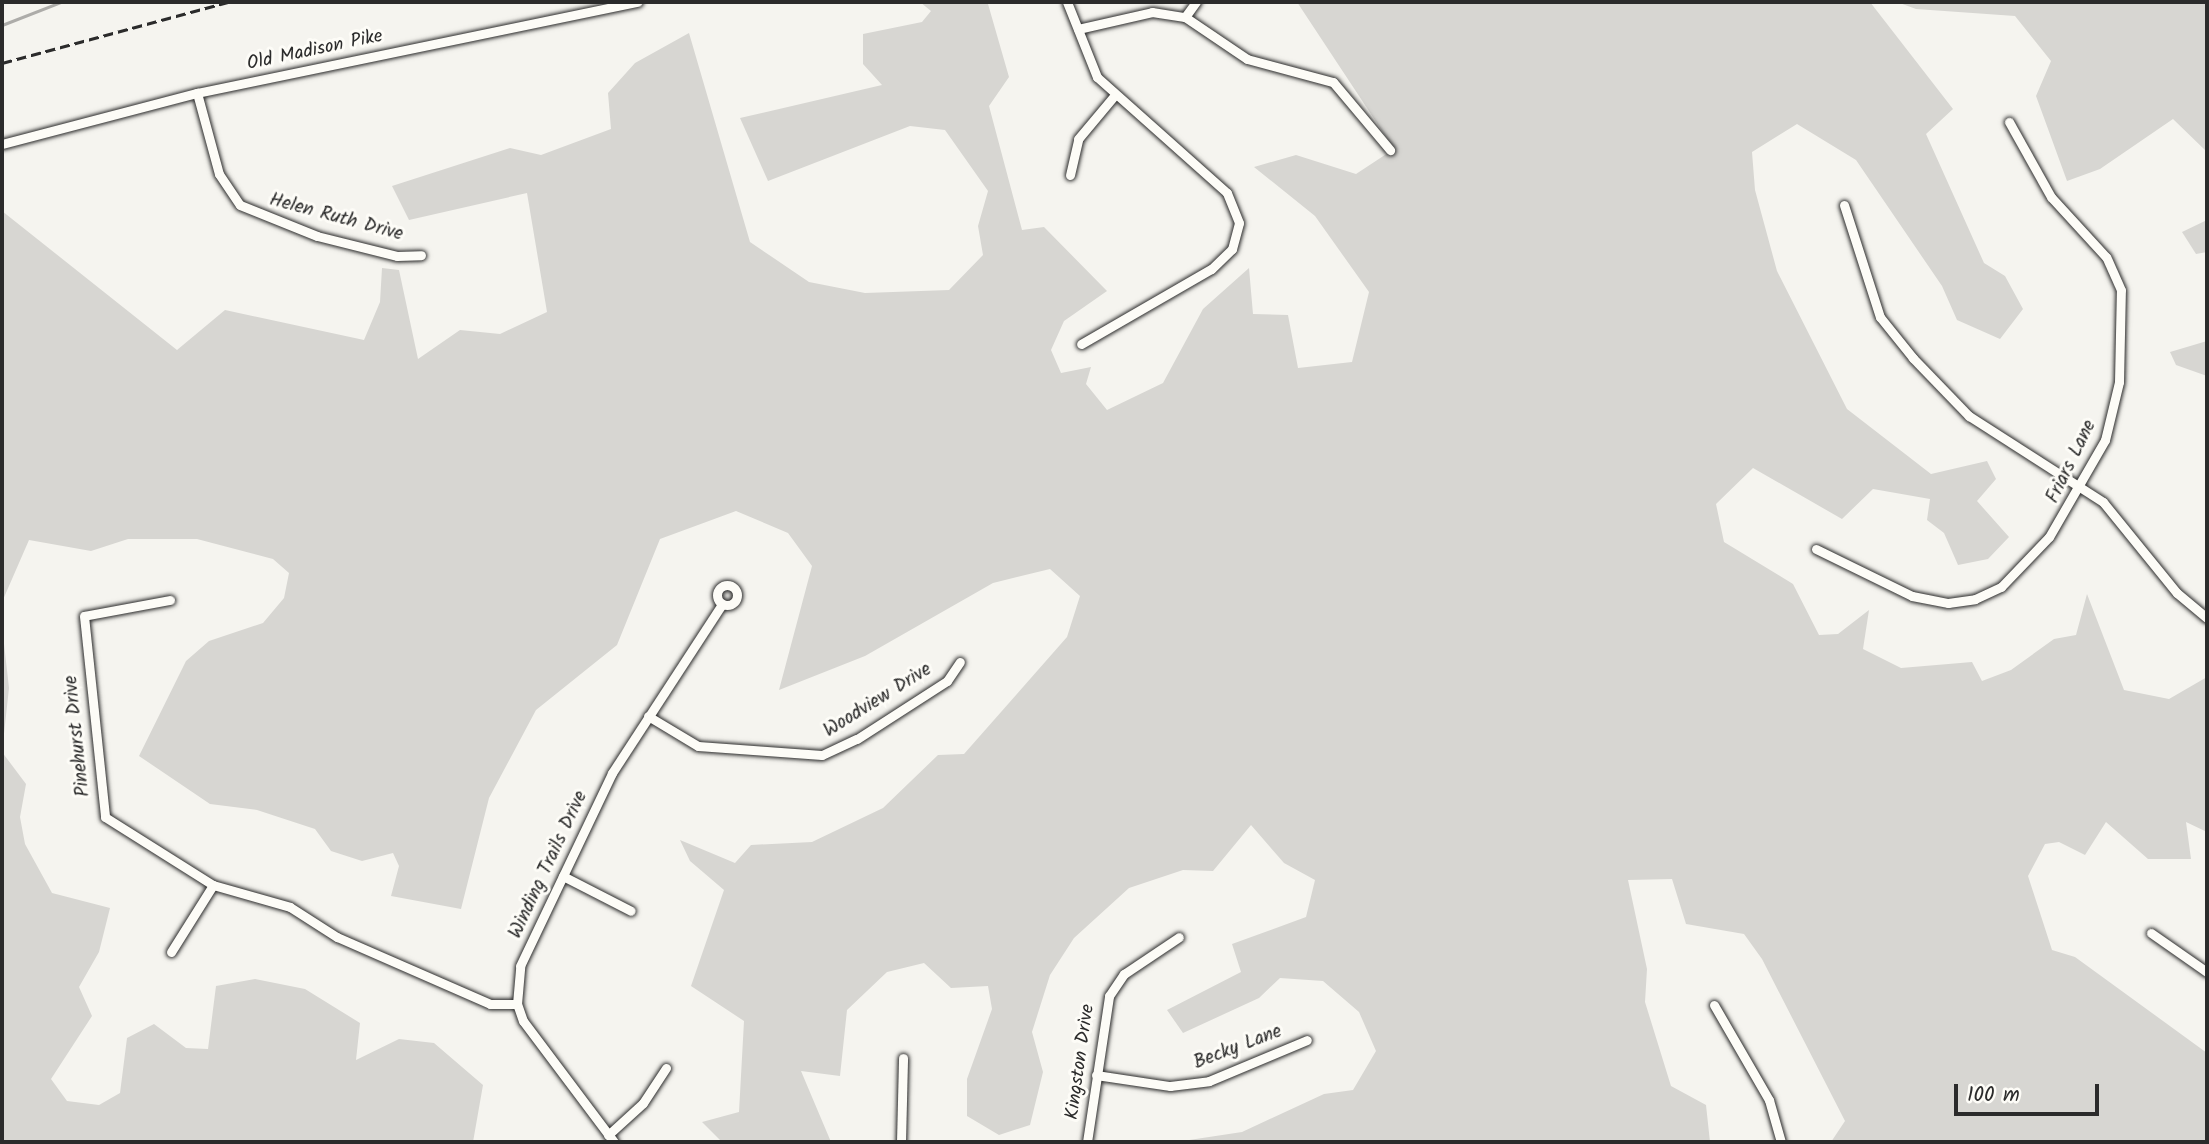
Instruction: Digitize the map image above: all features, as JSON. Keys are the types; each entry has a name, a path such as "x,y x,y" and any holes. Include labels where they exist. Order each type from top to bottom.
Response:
{"street":[{"name":"Old Madison Pike","path":"2,144 197,93 638,2"},
{"path":"1067,2 1097,77 1114,96 1227,193 1238,216 1238,238 1211,269 1081,344"},
{"path":"1185,17 1196,2"},
{"path":"1078,29 1152,12 1185,17 1247,59 1333,82 1390,150"},
{"name":"Helen Ruth Drive","path":"197,93 219,174 240,205 317,236 397,256 421,255"},
{"path":"1070,175 1078,139 1114,96"},
{"name":"Friars Lane","path":"1816,549 1912,596 1948,603 1976,599 2013,576 2082,486 2115,412 2121,290 2106,257 2051,197 2009,122"},
{"path":"1844,205 1880,317 1913,358 1969,416 2082,486 2130,529 2177,593 2207,618"},
{"name":"Pinehurst Drive","path":"170,600 84,616 105,817 213,884 289,907 337,937 490,1004 517,1004"},
{"name":"Winding Trails Drive","path":"517,1004 520,966 612,773 722,604"},
{"name":"Woodview Drive","path":"648,716 698,746 821,755 857,739 947,681 960,662"},
{"path":"563,876 631,911"},
{"path":"171,952 213,884"},
{"path":"2151,933 2207,972"},
{"name":"Kingston Drive","path":"1087,1142 1096,1075 1113,988 1129,970 1179,937"},
{"path":"517,1004 611,1139 643,1104 666,1068"},
{"path":"1714,1005 1769,1100 1781,1142"},
{"name":"Becky Lane","path":"1096,1075 1182,1085 1209,1081 1307,1040"},
{"path":"901,1142 903,1058"}],"shaded area":[{"path":"920,2 988,4 1009,77 989,106 1022,230 1044,227 1107,291 1064,321 1051,350 1061,373 1091,367 1086,384 1107,410 1163,383 1203,309 1249,268 1253,314 1288,315 1298,368 1352,362 1369,292 1315,216 1254,167 1296,155 1356,174 1394,149 1297,2 1870,2 1953,109 1926,134 1984,263 2005,276 2023,309 2000,339 1957,320 1942,286 1856,160 1797,124 1752,152 1755,190 1777,271 1847,409 1931,474 1987,461 1996,479 1977,501 2009,537 1988,559 1958,565 1944,533 1927,520 1930,499 1873,489 1842,519 1753,468 1716,504 1724,542 1793,584 1819,635 1838,634 1869,610 1863,649 1901,668 1972,662 1982,681 2011,670 2054,639 2076,635 2087,594 2124,690 2169,699 2207,677 2207,832 2186,822 2191,859 2148,859 2106,822 2085,855 2059,842 2045,844 2028,876 2052,950 2075,957 2207,1053 2207,1142 1831,1142 1845,1121 1762,959 1744,934 1686,924 1672,879 1628,880 1647,969 1645,1002 1671,1086 1706,1105 1710,1142 1176,1142 1242,1132 1324,1094 1353,1090 1376,1051 1359,1012 1323,981 1280,978 1259,998 1183,1033 1167,1010 1241,972 1232,944 1306,917 1315,880 1284,863 1251,825 1213,871 1183,870 1129,888 1074,938 1050,975 1032,1032 1043,1072 1030,1125 999,1135 967,1116 967,1079 992,1009 988,986 951,988 924,963 887,972 847,1010 840,1076 801,1071 831,1142 722,1142 702,1122 739,1112 744,1021 691,986 724,890 690,861 680,840 735,863 751,845 812,842 883,808 938,755 964,754 1067,637 1080,596 1050,569 993,583 865,656 779,690 812,566 788,533 736,511 660,539 617,645 536,710 489,798 461,909 391,896 399,866 393,853 362,861 331,851 315,829 257,810 210,804 139,756 186,661 209,641 263,623 284,598 289,573 273,559 197,539 128,539 91,551 29,540 2,602 2,211 177,350 225,310 364,340 380,302 382,268 399,270 418,359 460,330 500,334 547,312 527,193 409,220 392,186 510,148 541,155 611,129 608,93 635,63 689,33 750,242 809,282 865,293 949,290 983,255 978,226 988,191 945,130 910,126 768,181 740,118 882,85 863,64 863,34 922,22 931,11"},
{"path":"1897,2 2207,2 2207,152 2173,119 2100,169 2067,181 2036,96 2051,61 2015,16 1916,9"},
{"path":"2207,220 2207,252 2196,254 2182,232"},
{"path":"2207,341 2207,376 2176,365 2170,352"},
{"path":"2,626 9,688 2,752"},
{"path":"2,752 26,784 20,817 25,844 52,893 110,908 99,952 79,987 92,1016 51,1079 67,1101 99,1105 120,1093 127,1038 154,1024 186,1048 208,1049 216,986 255,979 305,989 360,1023 356,1060 399,1039 434,1043 483,1085 473,1142 2,1142"}],"waterway":[{"path":"2,25 61,2"}],"railway":[{"path":"2,63 228,2"}]}
